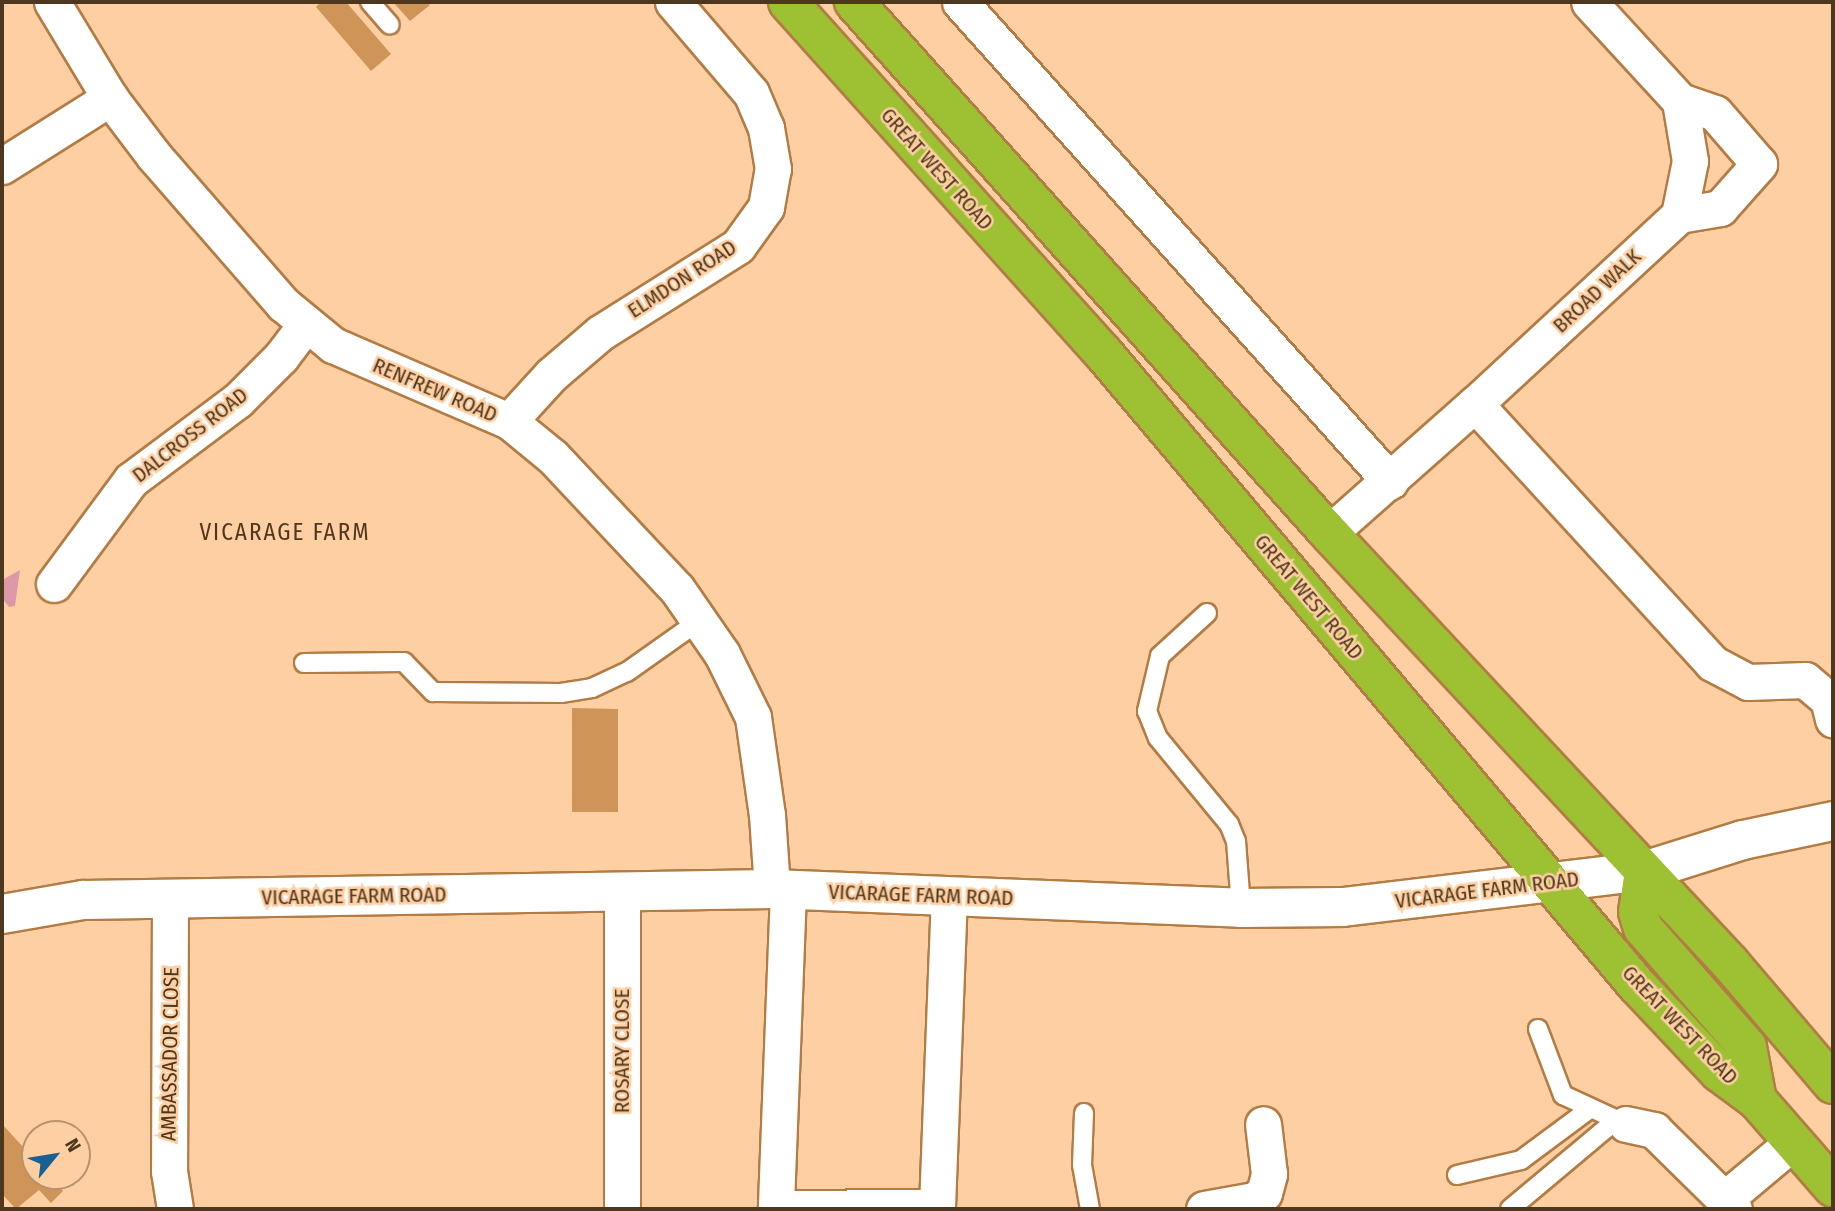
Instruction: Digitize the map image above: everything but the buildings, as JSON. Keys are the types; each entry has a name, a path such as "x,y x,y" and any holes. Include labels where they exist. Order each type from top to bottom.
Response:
{"highway":[{"name":"GREAT WEST ROAD","path":"788,2 1104,354 1550,882 1719,1072 1757,1100 1833,1187"},
{"path":"854,2 1329,533 1644,871 1833,1084"},
{"path":"1644,871 1638,912 1643,928 1747,1047 1757,1100"}],"street":[{"name":"RENFREW ROAD","path":"52,2 110,97 214,229 306,324 344,350 509,421 553,457 616,522 677,589 722,654 753,717 780,890 776,1208 937,1207 949,896"},
{"name":"ELMDON ROAD","path":"509,421 591,339 738,246 766,207 773,169 766,128 751,93 673,2"},
{"path":"960,2 1390,481"},
{"path":"1589,2 1680,101 1715,113 1759,164 1720,208 1679,215 1690,161 1680,101"},
{"path":"2,166 110,97"},
{"name":"BROAD WALK","path":"1329,533 1475,404 1679,215"},
{"name":"DALCROSS ROAD","path":"54,584 131,480 238,400 281,357 306,324"},
{"path":"1475,404 1712,663 1748,682 1805,680 1828,699 1833,719"},
{"name":"VICARAGE FARM ROAD","path":"2,914 83,900 780,890 1241,908 1343,907 1644,871 1743,840 1833,821"},
{"name":"ROSARY CLOSE","path":"622,894 622,1209"},
{"name":"AMBASSADOR CLOSE","path":"170,898 169,1171 175,1209"},
{"path":"1621,1122 1654,1130 1730,1204 1793,1142"},
{"path":"1205,1209 1255,1200 1264,1193 1269,1174 1263,1124"}],"lane":[{"path":"370,2 390,25"},
{"path":"1207,613 1160,656 1147,711 1158,738 1229,824 1236,841 1241,908"},
{"path":"304,663 404,662 433,692 561,693 592,688 627,672 699,621"},
{"path":"1510,1209 1621,1122 1563,1095 1538,1030"},
{"path":"1457,1175 1521,1160 1591,1108"},
{"path":"1084,1113 1082,1166 1090,1209"}],"shaded area":[{"path":"20,570 15,606 9,607 2,598 2,580"}],"district":[{"name":"VICARAGE FARM","path":"285,532"}]}
